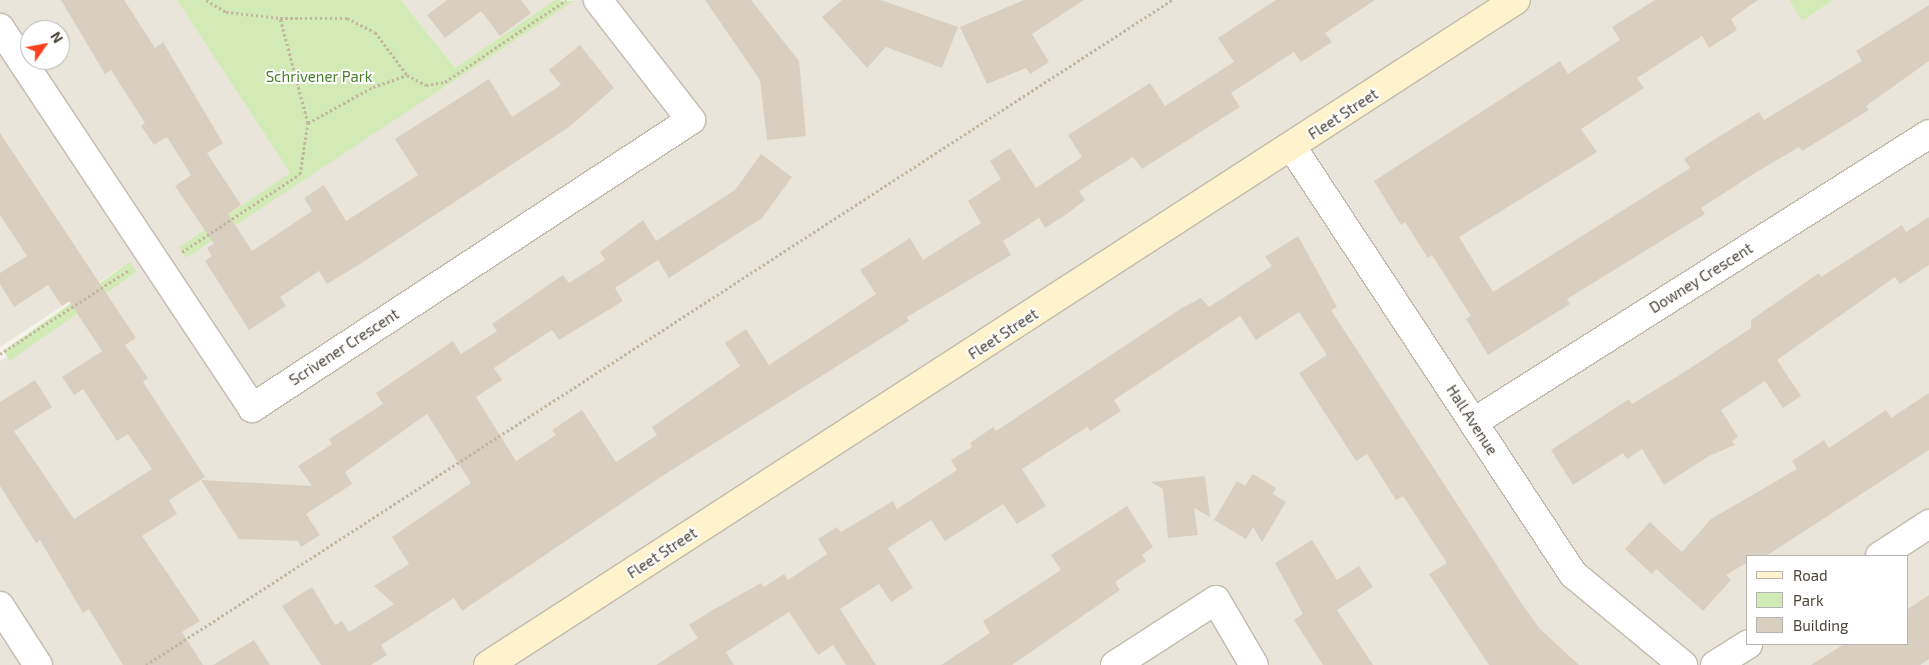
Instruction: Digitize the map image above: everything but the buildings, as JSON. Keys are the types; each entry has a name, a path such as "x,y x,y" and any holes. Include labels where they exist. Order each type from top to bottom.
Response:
{"street":[{"name":"Scrivener Crescent","path":"0,28 252,408 691,120 598,0"},
{"name":"Fleet Street","path":"488,665 1292,148 1516,0"},
{"name":"Downey Crescent","path":"1474,422 1929,134"},
{"name":"Hall Avenue","path":"1292,148 1573,574 1683,665"},
{"path":"1882,555 1929,524"},
{"path":"1115,665 1216,600 1254,665"},
{"path":"0,606 38,665"},
{"path":"1715,665 1746,645"}],"path":[{"path":"206,0 226,12 280,18 346,18 375,32 407,75 426,85 445,82 566,0"},
{"path":"146,665 1172,0"},
{"path":"183,252 300,174 308,123 280,18"},
{"path":"308,123 373,87 407,75"},
{"path":"0,354 134,267"}],"shaded area":[{"path":"0,0 177,0 290,173 179,247 186,257 573,0 1789,0 1802,20 1833,0 1929,0 1929,665 0,665 0,361 137,272 130,262 0,347"},
{"path":"401,0 555,0 455,68"}],"green space":[{"name":"Schrivener Park","path":"177,0 401,0 455,68 555,0 574,1 186,258 179,247 290,173"},
{"path":"1789,0 1833,0 1802,21"},
{"path":"130,262 137,272 10,361 3,351"}]}
